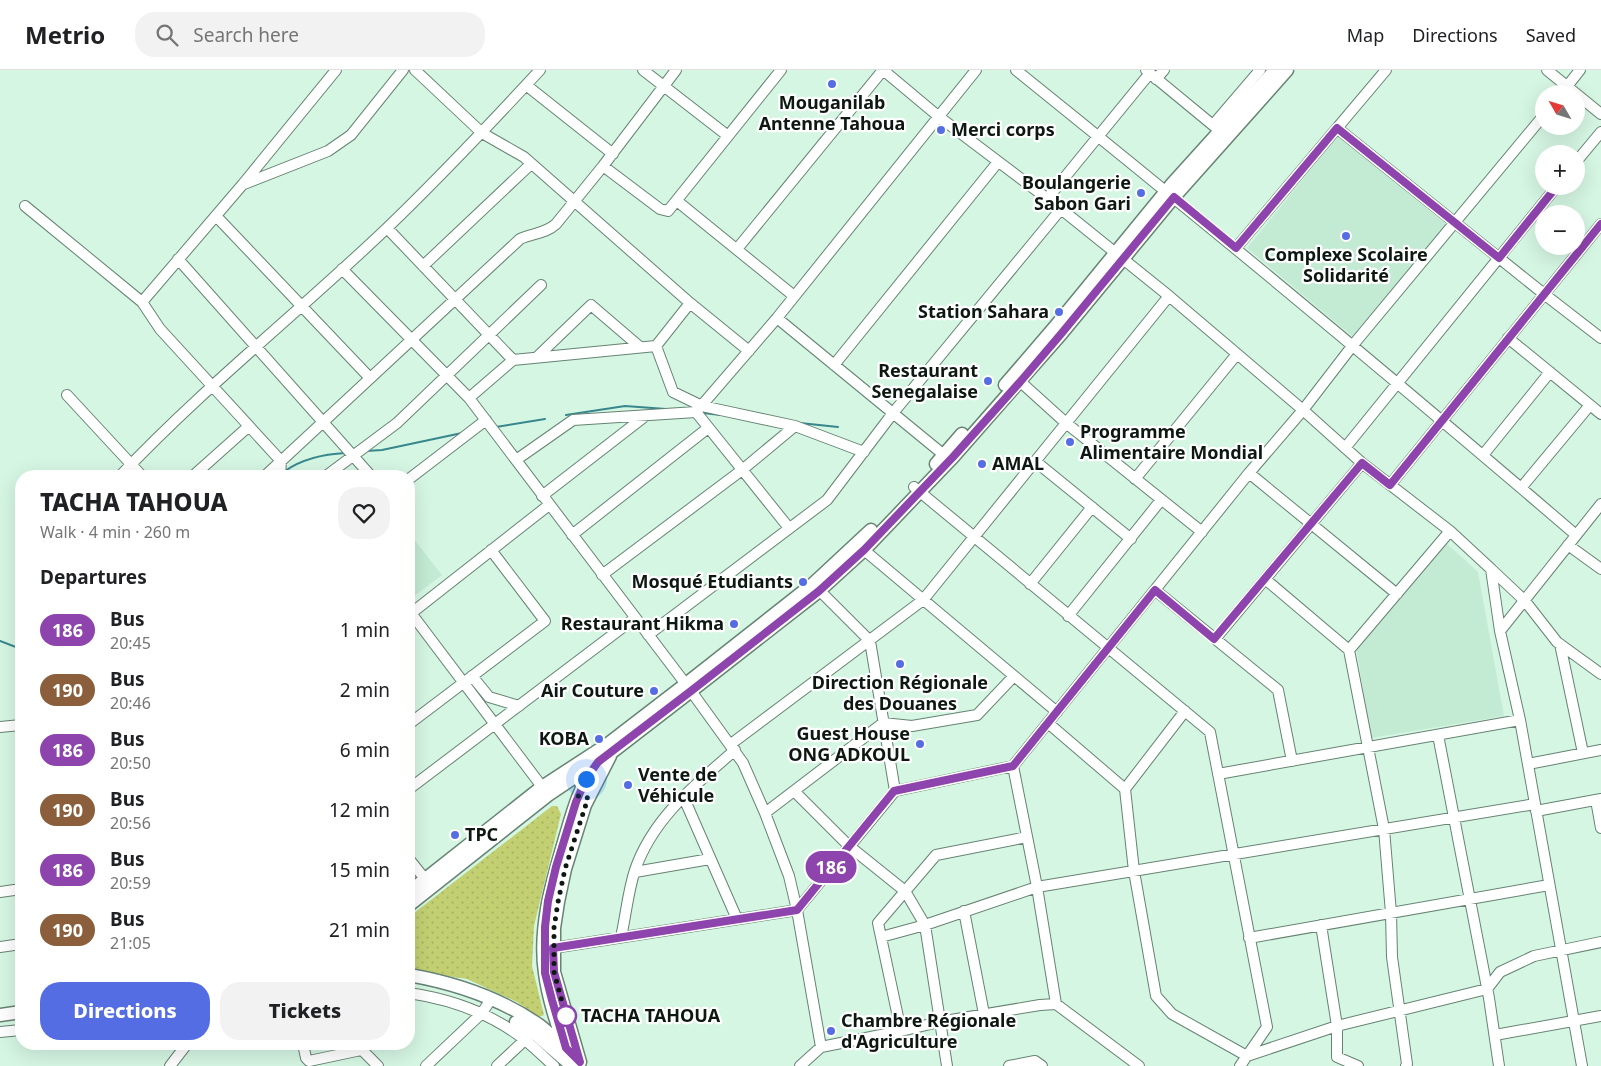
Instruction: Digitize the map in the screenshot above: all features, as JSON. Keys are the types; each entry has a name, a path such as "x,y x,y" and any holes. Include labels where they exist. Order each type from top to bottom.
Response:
{"main road":[{"path":"415,898 428,883 549,790 610,748 689,688 864,550 1058,331 1170,194 1249,104 1275,70"},
{"path":"1170,194 1217,128 1249,104 1287,70"},
{"path":"816,588 917,490 944,455 964,438"},
{"path":"575,1065 566,1048 545,973 549,948 548,901 556,867 583,797 619,734 689,688"},
{"path":"583,797 586,779 610,748"},
{"path":"549,790 598,762"},
{"path":"549,790 583,797"},
{"path":"415,889 428,883"},
{"path":"549,948 575,1065"},
{"path":"415,976 439,980 475,991 487,1006"},
{"path":"415,985 437,988 500,1011 575,1065"},
{"path":"0,1015 15,1013"},
{"path":"0,1023 15,1021"},
{"path":"532,1033 566,1048"}],"street":[{"path":"142,302 244,184 336,70"},
{"path":"244,184 328,151 351,134 403,70"},
{"path":"415,70 482,133 524,157 690,303 749,351"},
{"path":"126,470 213,386 387,228 482,133 540,70"},
{"path":"643,70 728,136"},
{"path":"271,470 520,240 531,234 547,232 556,224 576,202 676,70"},
{"path":"604,166 660,209 668,211 781,70"},
{"path":"737,249 883,70 938,116 1047,199 1169,296 1362,463 1450,531 1524,601 1560,644 1601,674"},
{"path":"699,409 777,318 976,70"},
{"path":"1016,70 1236,248 1576,535"},
{"path":"1047,199 1151,74 1164,70"},
{"path":"1151,74 1217,128 1260,70"},
{"path":"1236,248 1386,70"},
{"path":"1547,70 1560,85"},
{"path":"1568,85 1580,70"},
{"path":"526,85 613,154"},
{"path":"1585,104 1601,114"},
{"path":"549,948 797,910 894,791 1013,766 1353,346 1535,126"},
{"path":"1337,128 1601,338"},
{"path":"1585,151 1601,132"},
{"path":"834,365 998,162"},
{"path":"423,266 531,164"},
{"path":"1345,448 1550,195"},
{"path":"677,201 794,296"},
{"path":"25,206 142,302 160,330 281,461 280,470"},
{"path":"648,635 827,500 893,413 1061,210"},
{"path":"216,216 370,378"},
{"path":"1390,485 1601,224"},
{"path":"387,228 512,360"},
{"path":"178,259 366,470"},
{"path":"342,269 469,398 689,688 743,763 765,812 788,876 797,910 821,1047"},
{"path":"334,470 397,423 541,286"},
{"path":"621,937 635,872 656,826 683,796 733,747 923,600 1169,296"},
{"path":"469,398 512,360 656,346 690,303"},
{"path":"537,357 591,306 640,347"},
{"path":"777,318 944,455"},
{"path":"1508,338 1601,414"},
{"path":"656,346 673,392 699,409 708,428 789,528"},
{"path":"1134,479 1237,354"},
{"path":"1483,455 1550,372"},
{"path":"1017,378 1066,423 1202,532"},
{"path":"67,395 136,470"},
{"path":"1521,488 1590,405"},
{"path":"516,460 573,420 644,416 699,409 795,426 864,452"},
{"path":"415,610 492,550 644,416"},
{"path":"415,474 486,420"},
{"path":"200,470 249,426"},
{"path":"602,575 742,470 795,426"},
{"path":"572,535 708,428"},
{"path":"1035,461 1131,539"},
{"path":"1214,639 1362,463"},
{"path":"1250,473 1397,594"},
{"path":"917,490 1210,732 1267,1027 1240,1066"},
{"path":"1068,616 1161,500"},
{"path":"1500,631 1601,504"},
{"path":"1030,584 1092,507"},
{"path":"1349,650 1450,531"},
{"path":"1568,545 1601,569"},
{"path":"415,719 545,621 492,550"},
{"path":"864,550 1057,712"},
{"path":"1491,569 1500,631 1520,720 1582,1066"},
{"path":"1265,579 1349,650 1384,829 1391,913 1392,958 1406,1066"},
{"path":"816,588 870,641 894,791"},
{"path":"1155,590 1278,690 1292,761"},
{"path":"415,784 635,618"},
{"path":"415,621 494,725 549,790"},
{"path":"1560,644 1583,754"},
{"path":"472,676 489,697 519,706"},
{"path":"765,812 884,723 912,726 976,715 1014,676"},
{"path":"479,705 489,697"},
{"path":"1185,711 1126,789 1134,871 1156,996 1172,1014 1247,1056 1337,1026 1487,989 1500,972 1534,956 1601,942"},
{"path":"1218,774 1520,720"},
{"path":"1048,723 1126,789"},
{"path":"0,727 15,726"},
{"path":"1438,735 1487,989 1499,1066"},
{"path":"1528,764 1601,750"},
{"path":"1013,766 1037,887 1056,1004"},
{"path":"794,791 849,846 905,891 925,925 947,1066"},
{"path":"683,796 737,919"},
{"path":"881,937 925,925 1037,887 1454,818 1598,800 1601,828"},
{"path":"901,1031 878,923 936,855 1027,837"},
{"path":"635,872 710,859"},
{"path":"415,867 428,883"},
{"path":"1250,938 1549,885"},
{"path":"0,892 15,890"},
{"path":"964,912 984,1014"},
{"path":"1321,925 1337,1026 1337,1057 1330,1066"},
{"path":"0,947 15,945"},
{"path":"415,994 487,1006"},
{"path":"800,1066 821,1047 939,1022 1040,1004 1056,1004 1139,1066"},
{"path":"426,1066 487,1006"},
{"path":"1495,1035 1601,1016"},
{"path":"0,1032 15,1031"},
{"path":"497,1066 532,1033 554,1066"},
{"path":"170,1066 182,1050"},
{"path":"304,1050 306,1058 309,1061 348,1050"},
{"path":"362,1050 378,1066"},
{"path":"1337,1057 1358,1066"},
{"path":"1009,1066 1035,1061 1042,1066"}],"shaded area":[{"name":"Complexe Scolaire Solidarité","path":"1338,136 1446,224 1353,337 1247,248"},
{"path":"415,541 442,575 415,595"},
{"path":"1446,543 1478,572 1504,716 1371,738 1356,647"}],"green space":[{"path":"552,806 557,806 561,814 534,926 532,966 544,1015 539,1017 517,1002 467,979 415,971 415,912"}],"waterway":[{"path":"566,415 625,406 666,409"},
{"path":"703,413 721,415"},
{"path":"496,427 545,419"},
{"path":"800,423 838,427"},
{"path":"366,451 382,450 462,433"},
{"path":"287,470 314,458 346,453"},
{"path":"0,641 15,647"}],"bus line":[{"name":"186","path":"1550,195 1499,258 1337,128 1236,248 1174,197 1020,382 921,492 864,550 819,591 598,762 592,770 578,796 556,867 548,901 545,927 545,973 566,1048 580,1062 560,998 554,972 553,948 797,910 894,791 1013,766 1155,590 1214,639 1362,463 1390,485 1601,224"}],"place":[{"name":"Mouganilab Antenne Tahoua","path":"832,84"},
{"name":"Merci corps","path":"941,130"},
{"name":"Boulangerie Sabon Gari","path":"1141,193"},
{"name":"Complexe Scolaire Solidarité","path":"1346,236"},
{"name":"Station Sahara","path":"1059,312"},
{"name":"Restaurant Senegalaise","path":"988,381"},
{"name":"Programme Alimentaire Mondial","path":"1070,442"},
{"name":"AMAL","path":"982,464"},
{"name":"Mosqué Etudiants","path":"803,582"},
{"name":"Restaurant Hikma","path":"734,624"},
{"name":"Direction Régionale des Douanes","path":"900,664"},
{"name":"Air Couture","path":"654,691"},
{"name":"KOBA","path":"599,739"},
{"name":"Guest House ONG ADKOUL","path":"920,744"},
{"name":"Vente de Véhicule","path":"628,785"},
{"name":"TPC","path":"455,835"},
{"name":"TACHA TAHOUA","path":"566,1016"},
{"name":"Chambre Régionale d'Agriculture","path":"831,1031"}],"route":[{"path":"566,1016 554,972 554,928 565,869 584,805 588,798 578,796 586,779"}]}
